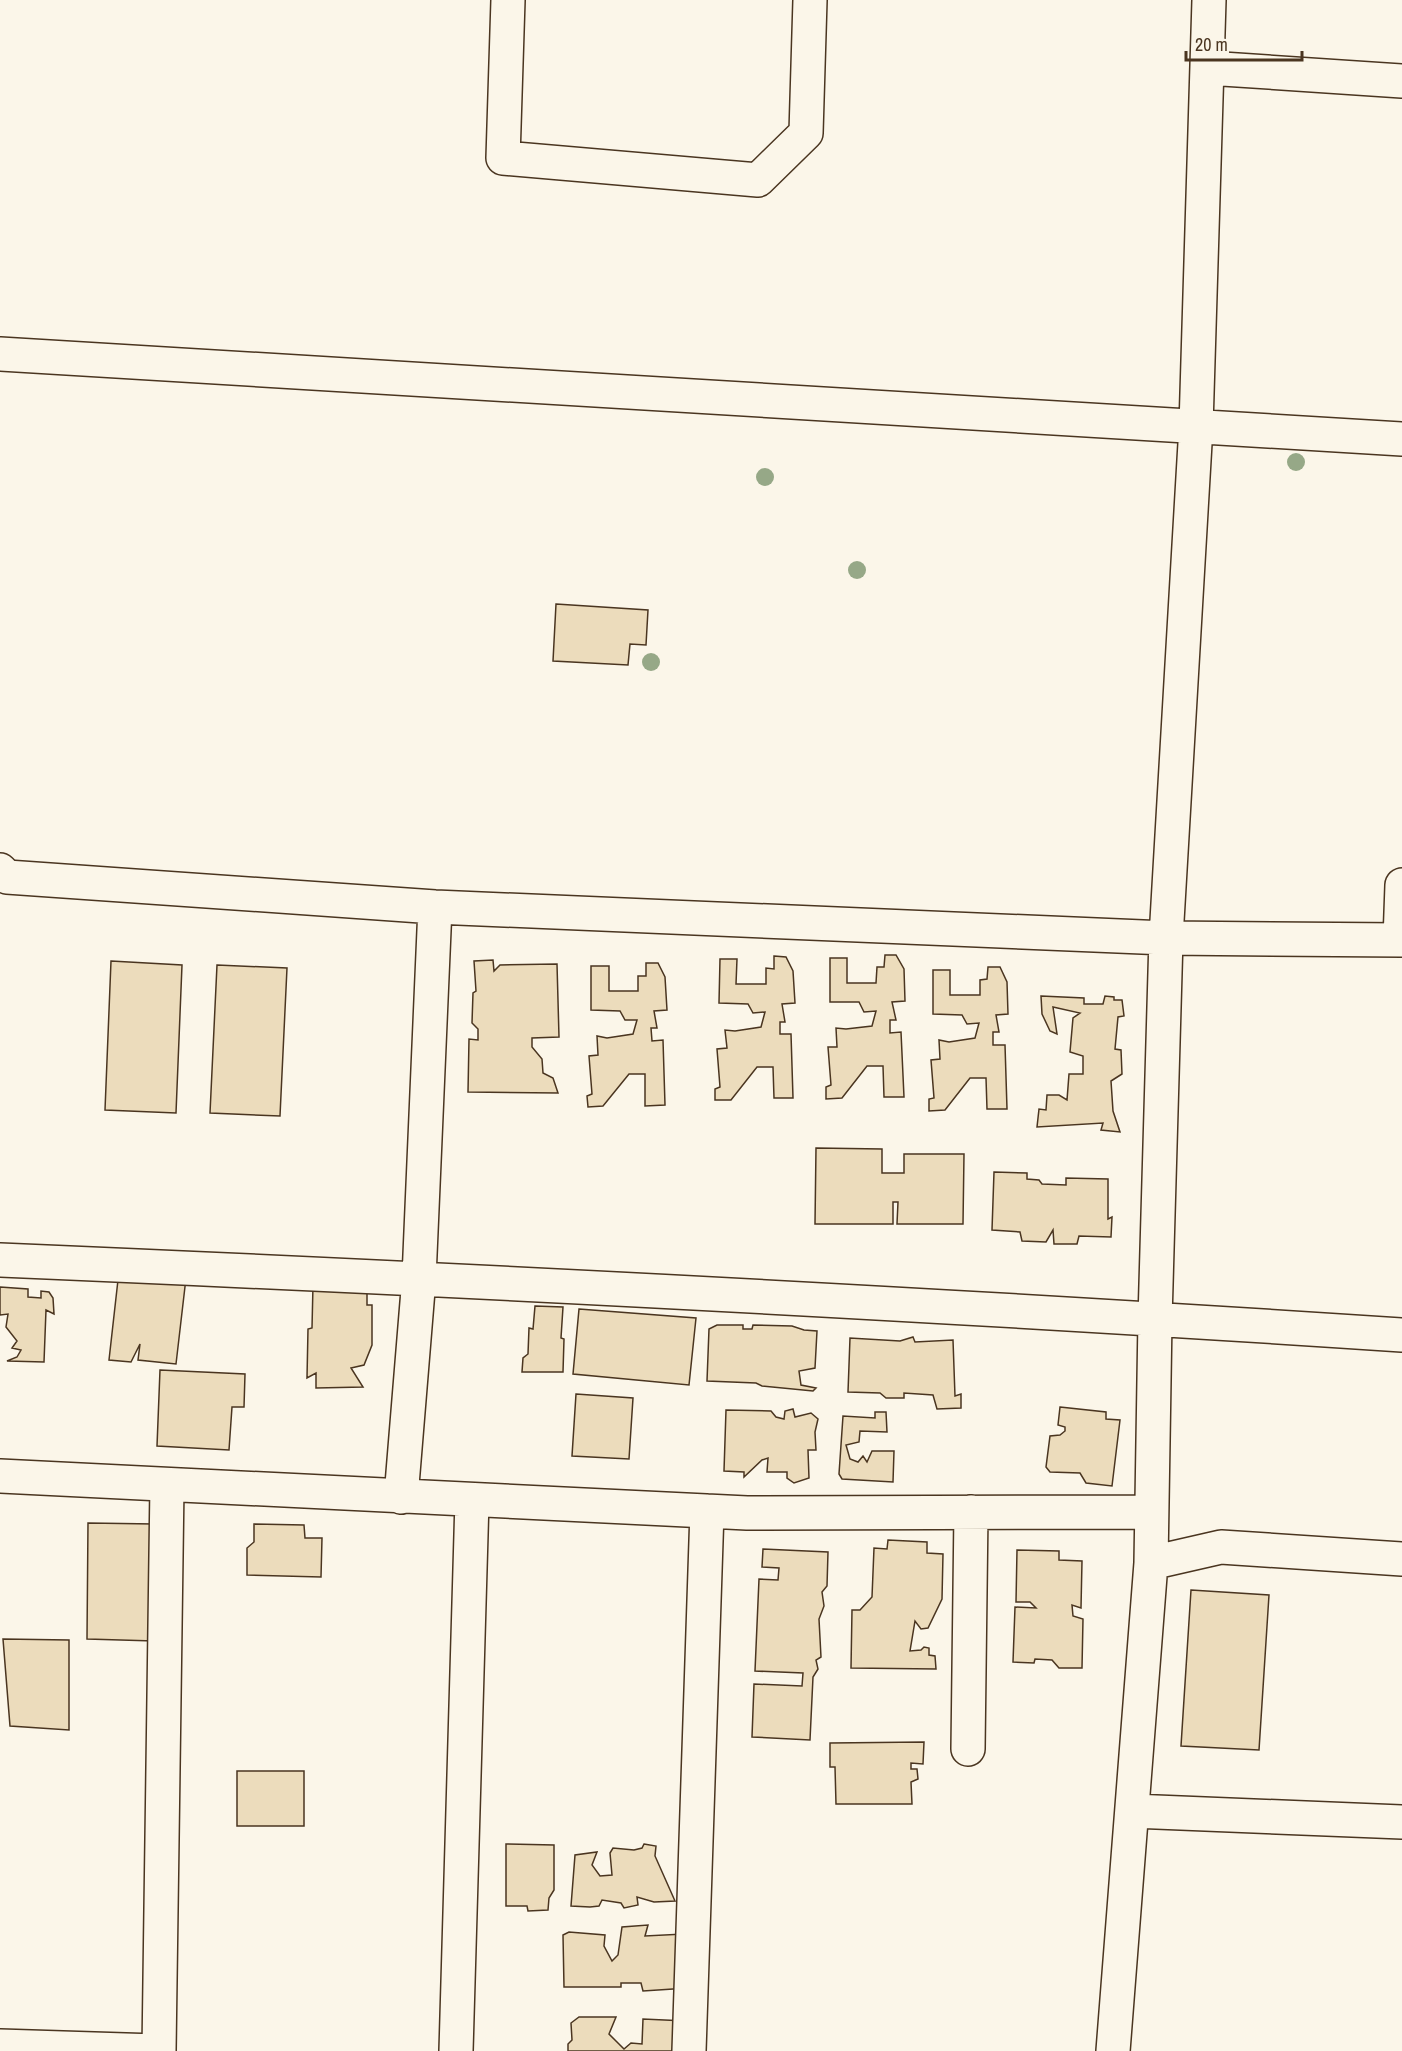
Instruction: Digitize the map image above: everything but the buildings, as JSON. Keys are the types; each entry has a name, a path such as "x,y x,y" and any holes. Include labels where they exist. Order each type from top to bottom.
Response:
{"street":[{"path":"508,0 503,158 758,180 806,133 810,0"},
{"path":"1113,2051 1151,1563 1155,1319 1166,938 1196,426 1209,0"},
{"path":"1207,68 1402,81"},
{"path":"0,354 1402,439"},
{"path":"0,870 7,877 435,907 1166,938 1401,940 1402,885"},
{"path":"400,1497 419,1278 435,907"},
{"path":"0,1260 419,1278 1402,1335"},
{"path":"0,1476 747,1513 1151,1512"},
{"path":"0,2046 158,2051 167,1485"},
{"path":"456,2051 472,1500"},
{"path":"689,2051 707,1511"},
{"path":"968,1749 971,1512"},
{"path":"1151,1563 1221,1547 1402,1558"},
{"path":"1132,1811 1402,1822"}]}
